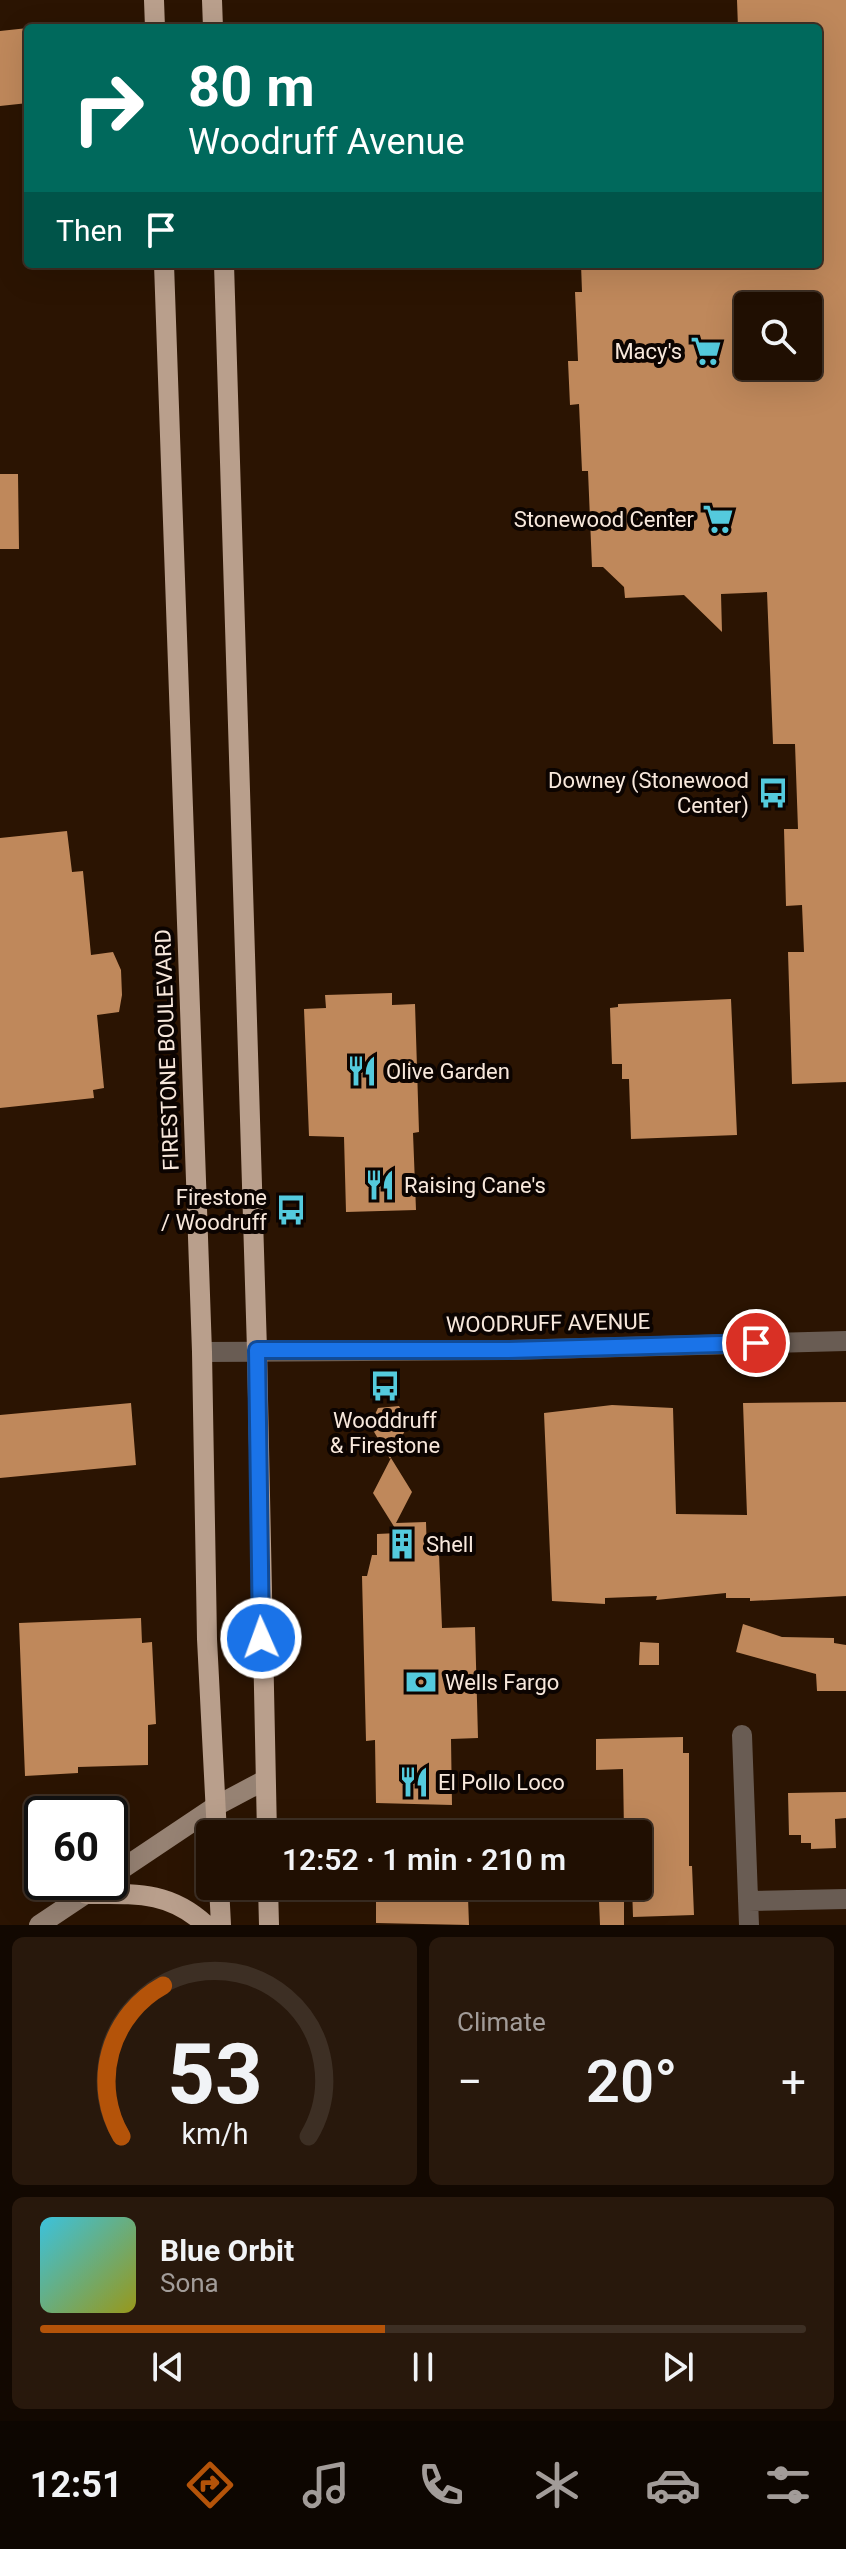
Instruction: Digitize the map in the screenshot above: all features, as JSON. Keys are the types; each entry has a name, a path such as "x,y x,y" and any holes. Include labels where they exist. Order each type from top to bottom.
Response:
{"main road":[{"path":"154,0 155,24"},
{"path":"212,0 213,24"},
{"name":"FIRESTONE BOULEVARD","path":"164,268 202,1352 207,1639 216,1820"},
{"path":"224,268 257,1350 266,1820"},
{"path":"128,1865 216,1806 265,1780"},
{"path":"128,1892 184,1906 206,1925"},
{"path":"39,1925 76,1900"},
{"path":"220,1900 221,1925"},
{"path":"268,1900 269,1925"}],"street":[{"name":"WOODRUFF AVENUE","path":"202,1352 509,1350 846,1341"},
{"path":"742,1735 749,1925"},
{"path":"748,1901 846,1899"}],"building":[{"name":"Stonewood Center","path":"737,0 846,0 846,1082 792,1084 788,952 804,952 802,905 786,906 784,829 798,829 795,744 773,744 767,592 721,594 722,632 684,595 625,598 624,587 603,567 592,567 588,471 582,471 579,404 570,405 568,361 578,361 575,292 582,292 581,268 822,268 822,24 738,24"},
{"path":"24,28 24,103 0,106 0,31"},
{"path":"0,474 18,474 19,549 0,549"},
{"path":"67,831 72,872 83,871 91,955 113,952 121,970 119,1012 97,1015 104,1088 93,1090 94,1098 0,1108 0,838"},
{"name":"Olive Garden","path":"392,993 392,1005 415,1004 419,1132 413,1133 416,1210 346,1212 344,1137 309,1136 304,1009 326,1008 325,995"},
{"path":"731,999 737,1135 631,1139 629,1079 622,1079 622,1064 612,1064 610,1008 618,1007 618,1004"},
{"path":"846,1402 846,1596 750,1601 750,1598 726,1598 726,1593 656,1600 657,1596 605,1598 605,1604 552,1601 544,1413 612,1405 673,1408 676,1514 747,1515 743,1403"},
{"path":"131,1403 136,1465 0,1478 0,1415"},
{"path":"399,1406 409,1423 390,1459 370,1425 378,1408"},
{"path":"391,1458 412,1492 396,1523 426,1522 427,1554 439,1554 442,1628 475,1627 478,1738 451,1739 452,1805 376,1803 375,1740 366,1741 362,1576 367,1576 372,1555 377,1555 377,1534 398,1533 373,1493"},
{"path":"141,1618 142,1643 152,1642 156,1724 148,1725 148,1765 78,1767 78,1773 25,1776 19,1623"},
{"path":"743,1624 782,1637 834,1638 834,1643 846,1645 846,1691 817,1691 816,1674 736,1652"},
{"path":"640,1642 659,1643 659,1665 639,1665"},
{"path":"683,1737 683,1753 689,1753 689,1866 692,1866 694,1915 633,1917 632,1900 652,1900 652,1820 624,1820 623,1769 596,1770 596,1739"},
{"path":"846,1792 846,1818 835,1819 836,1848 811,1849 811,1843 801,1843 801,1835 789,1835 788,1793"},
{"path":"376,1900 468,1900 469,1925 376,1923"},
{"path":"624,1900 624,1925 600,1925 599,1901"}],"place":[{"name":"Macy's","path":"706,351"},
{"name":"Stonewood Center","path":"718,519"},
{"name":"Downey (Stonewood Center)","path":"773,793"},
{"name":"Olive Garden","path":"362,1071"},
{"name":"Raising Cane's","path":"380,1185"},
{"name":"Firestone / Woodruff","path":"291,1210"},
{"name":"Wooddruff & Firestone","path":"385,1386"},
{"name":"Shell","path":"402,1544"},
{"name":"Wells Fargo","path":"421,1682"},
{"name":"El Pollo Loco","path":"414,1782"}],"route":[{"path":"261,1638 257,1350 509,1350 756,1343"}]}
